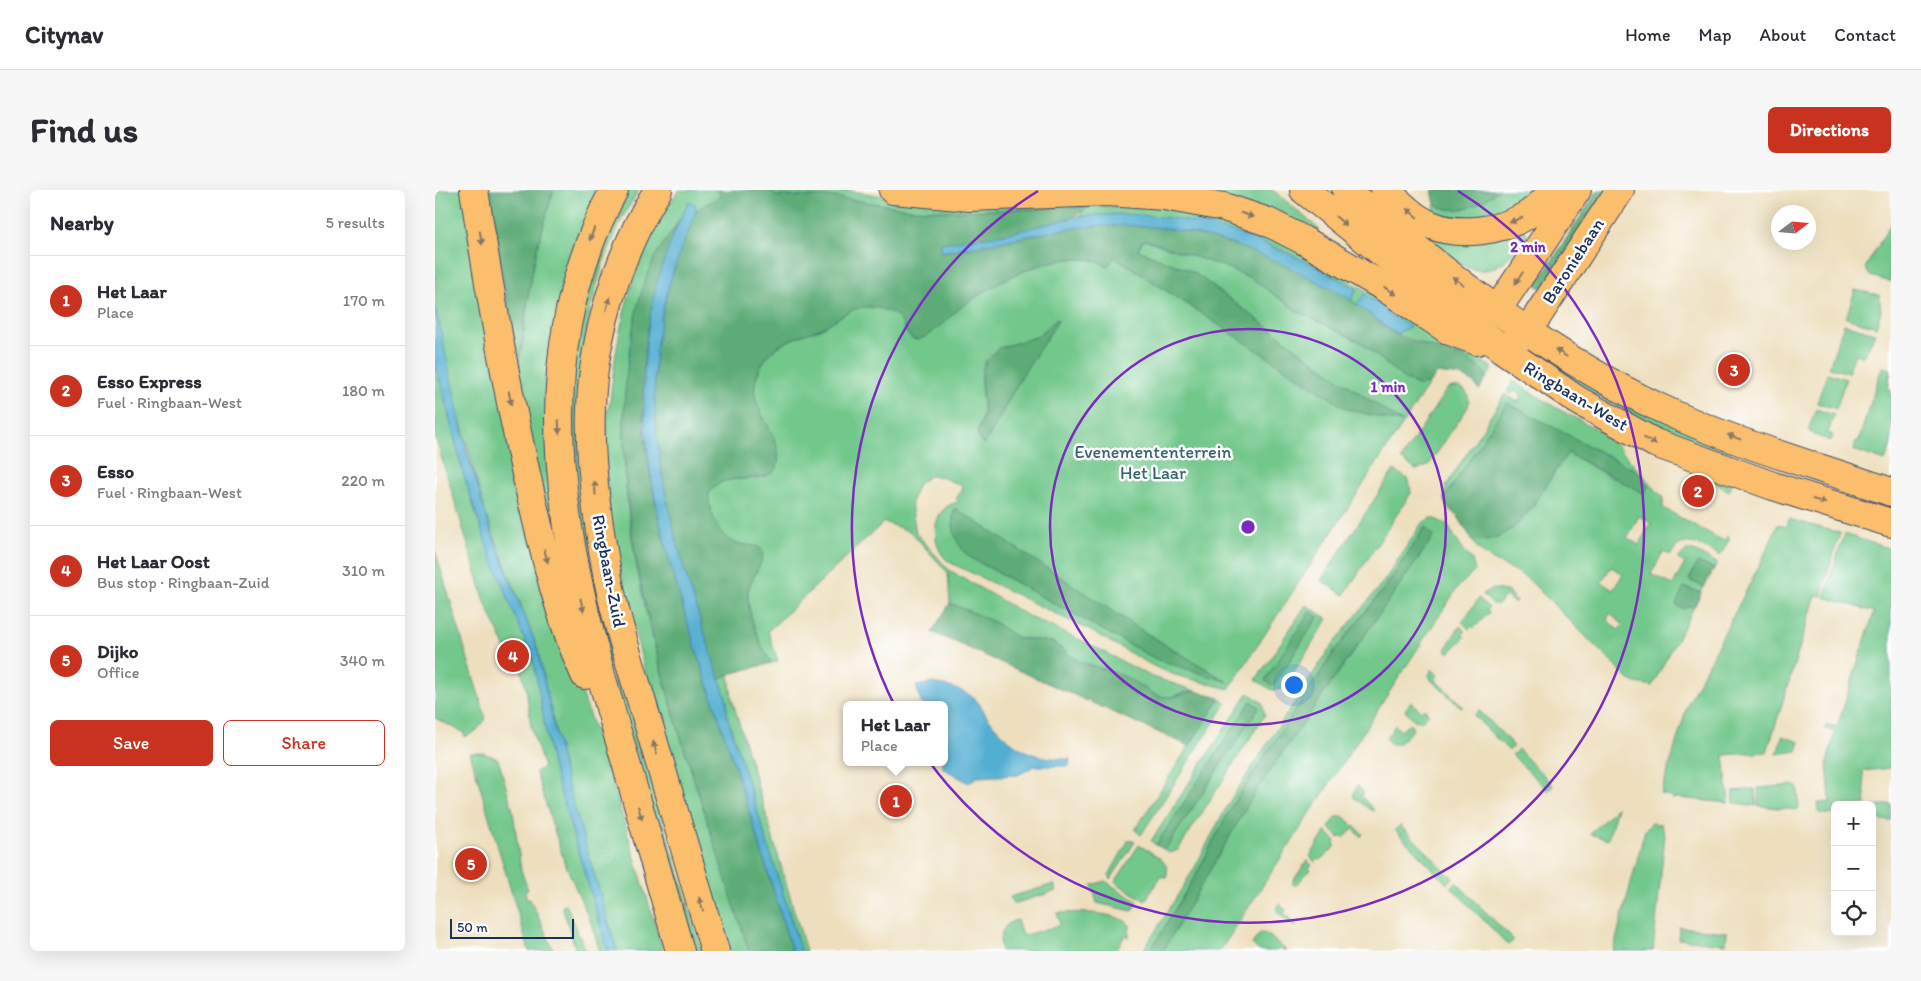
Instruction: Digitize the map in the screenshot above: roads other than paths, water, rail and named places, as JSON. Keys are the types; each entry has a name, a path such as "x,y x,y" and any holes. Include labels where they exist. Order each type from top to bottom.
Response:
{"main road":[{"path":"474,190 511,409 552,577 574,650 627,766"},
{"name":"Ringbaan-Zuid","path":"614,190 596,223 572,296 564,339 559,403 561,468 575,574 593,649 680,951"},
{"name":"Ringbaan-Zuid","path":"657,190 643,213 626,251 608,305 598,352 591,406 591,454 605,563 620,627 715,951"},
{"path":"893,190 970,197 1108,192 1164,196 1224,207 1268,222 1303,240 1384,287 1450,331 1503,349"},
{"name":"Ringbaan-West","path":"1303,190 1503,349 1577,400 1655,444 1773,486 1891,523"},
{"name":"Ringbaan-West","path":"1346,190 1433,262 1527,332 1617,386 1687,420 1891,492"},
{"path":"1385,190 1417,217 1430,225 1444,230 1462,231 1499,226 1519,220 1537,208 1553,190"},
{"name":"Baroniebaan","path":"1497,310 1577,190"},
{"name":"Baroniebaan","path":"1527,332 1619,190"},
{"path":"1497,310 1503,349"},
{"path":"1503,349 1527,332"}],"water":[{"path":"688,203 695,204 696,211 669,283 657,342 654,397 657,441 664,486 686,574 727,701 727,715 801,951 792,951 736,769 695,646 660,520 648,457 644,393 648,330 662,266"},
{"path":"1116,214 1182,220 1212,226 1241,235 1298,258 1357,289 1351,300 1286,266 1253,252 1219,240 1185,232 1150,227 1114,225 1076,228 941,252 941,243 1005,234 1079,216"},
{"path":"1364,294 1410,327 1396,334 1357,305"},
{"path":"435,306 467,452 491,531 537,647 565,776 617,951 608,951 551,761 534,663 486,544 464,476 435,361"},
{"path":"933,683 967,694 978,702 987,717 1015,745 1045,757 1070,759 1069,766 1035,766 1018,775 977,777 969,783 942,766 948,766 948,701 921,701 916,686"}],"place":[{"name":"Esso","path":"1734,370"},
{"name":"Esso Express","path":"1698,491"},
{"name":"Het Laar Oost","path":"513,656"},
{"name":"Het Laar","path":"896,801"},
{"name":"Dijko","path":"471,864"}],"park label":[{"name":"Evenemententerrein Het Laar","path":"1153,462"}]}
